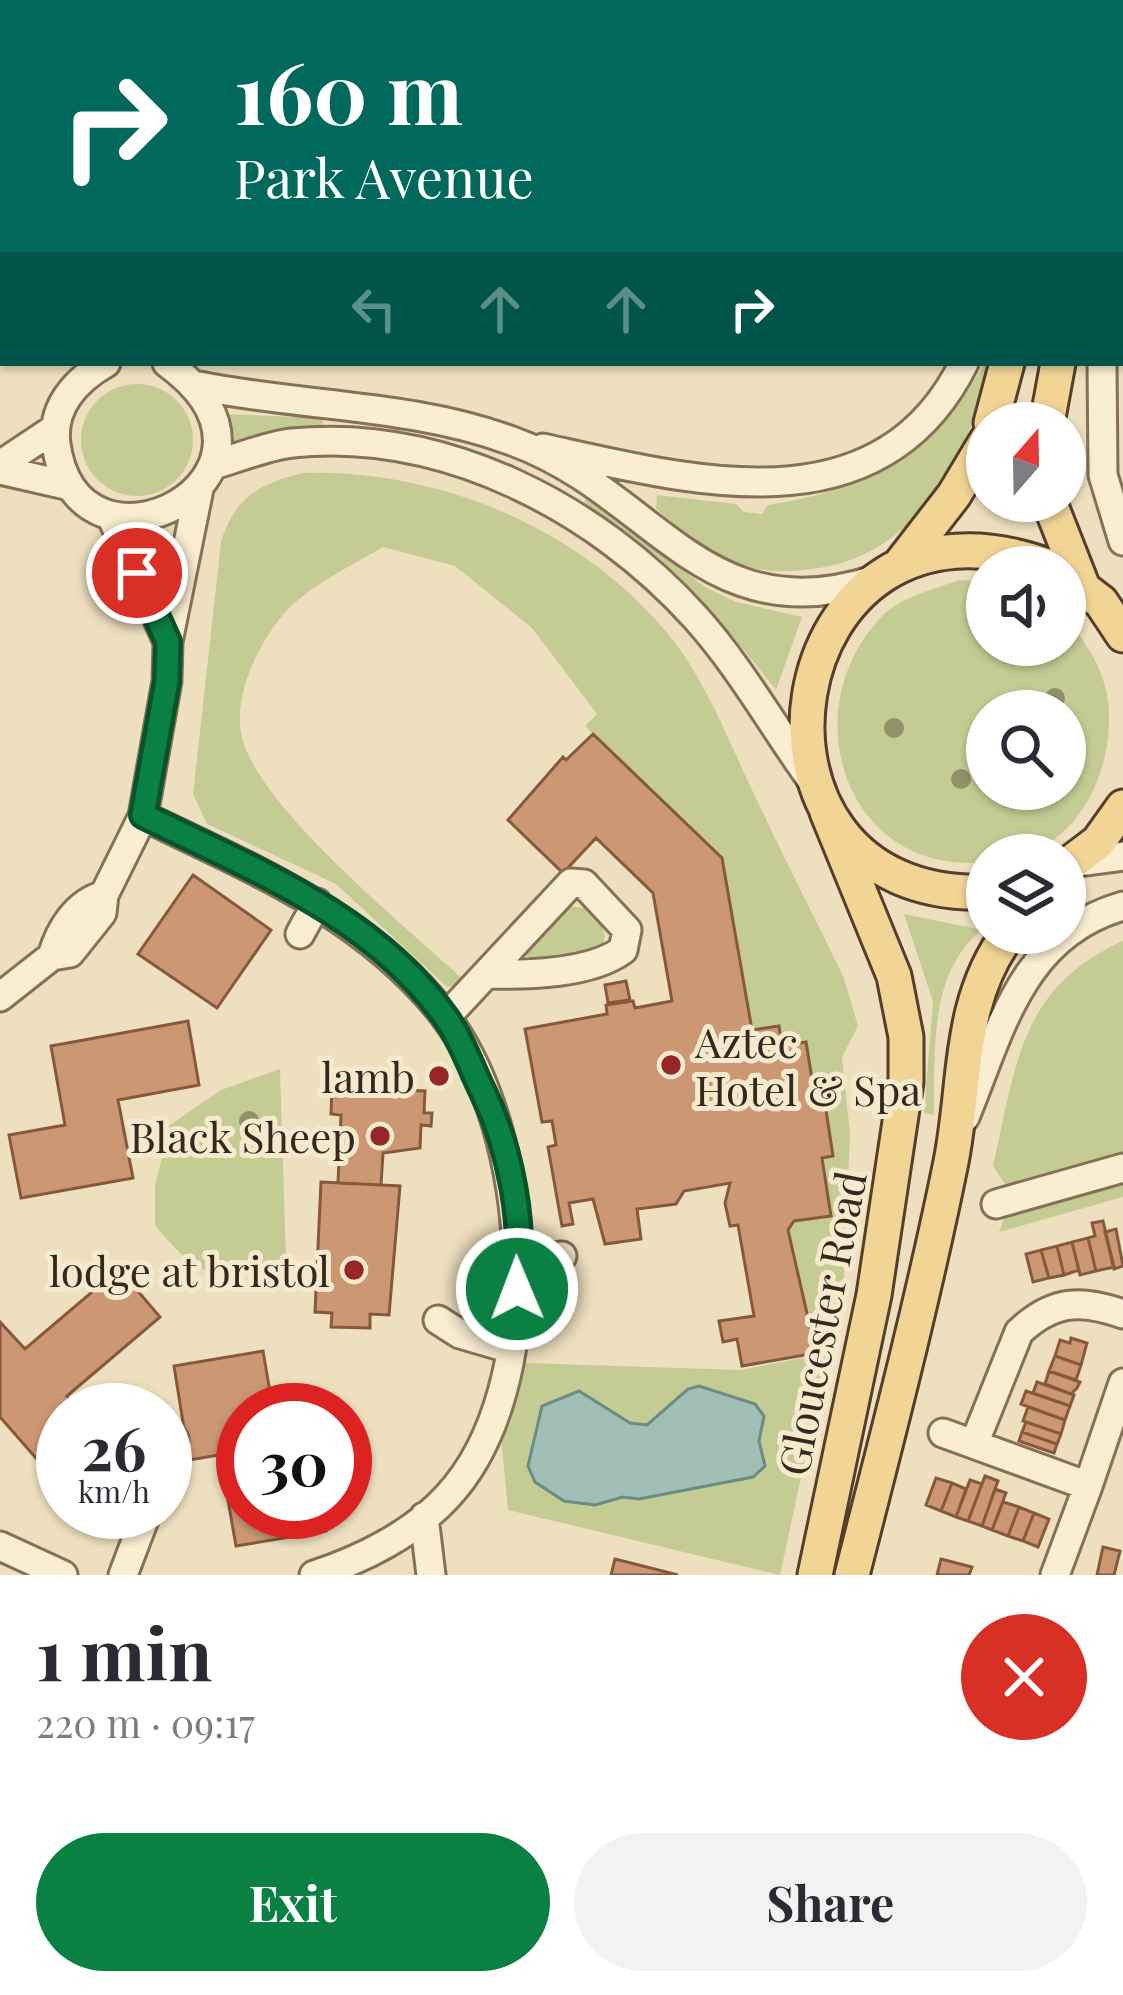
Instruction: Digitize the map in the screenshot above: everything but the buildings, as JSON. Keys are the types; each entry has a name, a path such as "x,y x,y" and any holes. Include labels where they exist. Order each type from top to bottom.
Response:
{"main road":[{"path":"997,402 1006,366"},
{"path":"1051,402 1057,366"},
{"path":"888,572 966,475"},
{"path":"1059,522 1093,595 1123,635"},
{"path":"888,572 966,551"},
{"name":"Gloucester Road","path":"815,1575 874,1295 907,1082 906,1037 894,976 803,744 810,677 836,620 888,572"},
{"path":"820,797 856,846 888,869 924,886 966,890"},
{"path":"1086,852 1123,807"},
{"name":"Gloucester Road","path":"852,1575 955,1142 969,1012 995,954"}],"street":[{"path":"0,997 52,956 70,953 102,913 104,895 143,815 167,681 168,642 218,438 213,410 199,386 171,366"},
{"path":"199,386 433,418 516,442 683,478 757,485 853,468 907,435 935,408 962,366"},
{"path":"1102,366 1103,476 1123,542"},
{"path":"70,486 59,463 54,429 64,400 91,367"},
{"path":"0,467 54,429"},
{"path":"0,467 70,486 111,515 143,519 174,510 206,477 288,443 361,441 462,464 533,492 609,536 656,576 721,648 820,797"},
{"path":"516,442 628,507 712,573 739,585 805,594 840,591 888,572"},
{"path":"111,515 168,642"},
{"path":"143,815 317,903 378,945 446,1017 498,1128 508,1161 520,1261 511,1349 492,1415 466,1472 424,1517 382,1546 314,1575"},
{"path":"1086,862 1123,856"},
{"path":"446,1017 571,883 584,884 627,930 623,950 610,960 520,975 489,974"},
{"path":"300,934 317,903"},
{"path":"955,1142 1021,979 1070,929 1123,906"},
{"path":"995,1204 1123,1168"},
{"path":"520,1261 562,1256"},
{"path":"974,1444 1019,1332 1031,1320 1068,1302 1123,1314"},
{"path":"511,1349 460,1334 438,1320 490,1324 514,1318"},
{"path":"1055,1575 1088,1486 1116,1431 1123,1383"},
{"path":"944,1433 1088,1486"},
{"path":"424,1517 431,1575"},
{"path":"123,1575 137,1539"},
{"path":"0,1546 63,1575"}],"green space":[{"path":"983,366 993,366 980,402 966,402 966,436 933,496 882,544 850,560 792,571 741,565 701,545 656,509 657,495 736,504 744,512 762,514 768,505 838,489 867,477 894,462 942,421"},
{"path":"137,384 158,388 177,400 189,419 193,440 189,461 177,480 158,492 137,496 116,492 97,480 85,461 81,440 85,419 97,400 116,388"},
{"path":"224,414 323,418 323,427 228,442"},
{"path":"303,473 405,482 504,512 594,564 634,597 683,653 706,692 844,978 858,1026 842,1057 850,1133 844,1277 780,1575 508,1510 500,1427 526,1363 741,1370 817,1355 788,1230 794,1221 831,1215 822,1158 833,1155 822,1085 813,1085 806,1043 782,1046 752,1030 722,858 585,726 597,714 532,628 455,566 383,547 313,589 288,609 261,647 247,678 240,726 256,770 307,834 466,982 447,987 336,884 207,824 193,794 221,542 241,503 274,482"},
{"path":"587,496 705,587 736,602 802,617 776,690 710,612 584,502"},
{"path":"966,580 966,666 1086,666 1086,645 1103,680 1109,713 1103,763 1086,804 1086,690 966,690 966,810 1082,810 1060,834 966,834 966,861 938,860 898,843 867,815 847,779 838,738 840,695 855,653 883,615 909,598"},
{"path":"565,906 588,908 604,932 604,943 601,949 538,965 521,952"},
{"path":"904,914 966,927 966,946 952,968 938,1015 934,1115 924,1113 933,1002"},
{"path":"1123,941 1123,1157 1009,1190 993,1166 1008,1095 1028,1034 1042,1006 1062,982 1088,960"},
{"path":"280,1069 286,1259 243,1272 212,1273 186,1258 155,1225 155,1186 170,1125 221,1090"},
{"path":"1123,1180 1123,1197 999,1232 1006,1213"}],"water":[{"path":"699,1386 755,1404 764,1416 759,1441 765,1466 753,1477 595,1505 564,1501 535,1482 528,1466 542,1406 579,1391 630,1423 647,1425 688,1389"}],"place":[{"name":"Aztec Hotel & Spa","path":"671,1065"},
{"name":"lamb","path":"439,1076"},
{"name":"Black Sheep","path":"380,1136"},
{"name":"lodge at bristol","path":"354,1270"}],"route":[{"path":"137,573 168,642 167,681 143,815 328,909 378,945 446,1017 493,1112 508,1161 520,1261 517,1289"}]}
